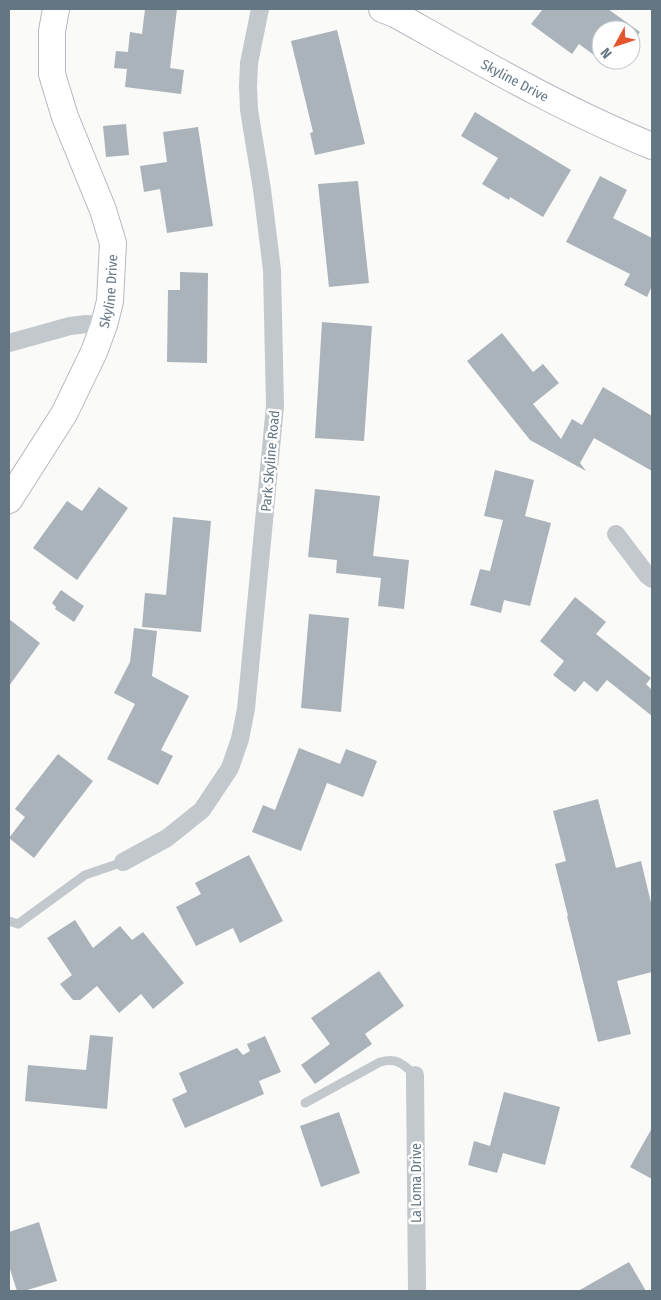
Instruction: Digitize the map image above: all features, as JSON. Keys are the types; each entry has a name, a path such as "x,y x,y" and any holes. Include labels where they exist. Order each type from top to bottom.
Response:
{"street":[{"name":"Skyline Drive","path":"9,500 64,414 94,352 110,301 113,243 103,210 65,117 52,74 52,31 56,9"},
{"name":"Park Skyline Road","path":"124,862 167,838 202,810 230,768 240,739 246,709 275,406 272,270 249,110 248,86 249,63 260,9"},
{"name":"Skyline Drive","path":"382,9 395,14 531,90 652,146"},
{"path":"9,342 70,326 86,324 104,325"},
{"path":"616,534 652,579"},
{"name":"La Loma Drive","path":"415,1075 417,1291"}],"lane":[{"path":"9,921 18,924 85,875 124,862"},
{"path":"305,1103 380,1062 389,1059 398,1061 415,1075"}],"building":[{"path":"145,9 177,9 170,68 184,70 181,94 125,87 127,69 114,68 116,51 128,52 130,32 142,34"},
{"path":"543,9 608,9 623,20 591,20 591,53 579,44 572,54 531,24"},
{"path":"337,30 365,144 315,155 310,133 313,132 291,41"},
{"path":"475,112 571,170 543,217 510,197 509,200 482,184 498,158 461,136"},
{"path":"126,124 129,155 106,157 103,126"},
{"path":"198,127 213,226 167,233 160,189 144,192 140,166 167,162 163,132"},
{"path":"600,176 627,190 613,218 652,238 652,286 647,297 624,285 630,274 566,242"},
{"path":"358,181 369,283 329,287 318,184"},
{"path":"180,272 208,273 207,363 167,362 168,290 180,290"},
{"path":"322,322 372,326 364,441 315,438"},
{"path":"502,333 533,372 543,364 559,383 533,404 561,439 572,419 582,425 603,387 652,416 652,471 594,438 580,463 586,471 530,440 467,361"},
{"path":"495,470 534,480 525,516 551,523 530,606 504,600 501,613 470,605 480,569 490,571 503,520 484,516"},
{"path":"99,487 128,508 77,580 33,548 67,501 82,511"},
{"path":"315,489 380,496 373,556 409,560 404,609 378,606 381,578 336,573 337,560 308,557"},
{"path":"173,517 211,521 201,632 142,627 145,593 166,595"},
{"path":"61,590 84,606 74,622 55,609 56,607 52,603"},
{"path":"575,597 606,622 596,634 651,678 646,684 652,690 652,716 607,680 597,692 584,681 575,692 553,675 564,661 540,641"},
{"path":"309,614 349,618 341,712 301,708"},
{"path":"9,619 40,643 9,686"},
{"path":"134,628 157,631 152,676 189,696 161,750 173,756 158,785 107,759 135,704 114,693 130,662"},
{"path":"299,748 340,764 346,749 377,761 363,797 327,783 301,851 252,832 263,805 275,810"},
{"path":"58,754 93,781 34,858 9,838 25,817 15,809"},
{"path":"598,799 616,868 641,861 652,907 652,972 617,981 631,1034 598,1042 555,864 566,861 553,811"},
{"path":"249,855 283,921 240,943 233,928 196,946 176,907 201,894 195,883"},
{"path":"75,920 93,948 120,926 132,940 143,932 184,983 153,1009 141,994 119,1013 97,986 80,1000 73,1000 60,984 72,975 47,938"},
{"path":"379,971 404,1006 365,1034 372,1044 315,1084 301,1065 330,1044 311,1018"},
{"path":"90,1035 113,1037 107,1109 25,1101 28,1065 86,1070"},
{"path":"265,1036 281,1072 259,1081 264,1094 185,1128 172,1099 187,1092 179,1073 237,1048 243,1055 250,1051 247,1044"},
{"path":"504,1092 560,1107 545,1165 503,1153 497,1173 468,1165 474,1141 490,1146"},
{"path":"339,1112 360,1173 321,1187 300,1126"},
{"path":"652,1128 652,1179 630,1167"},
{"path":"39,1222 57,1281 24,1291 17,1291 9,1266 9,1232"},
{"path":"629,1262 646,1291 578,1291"}]}
